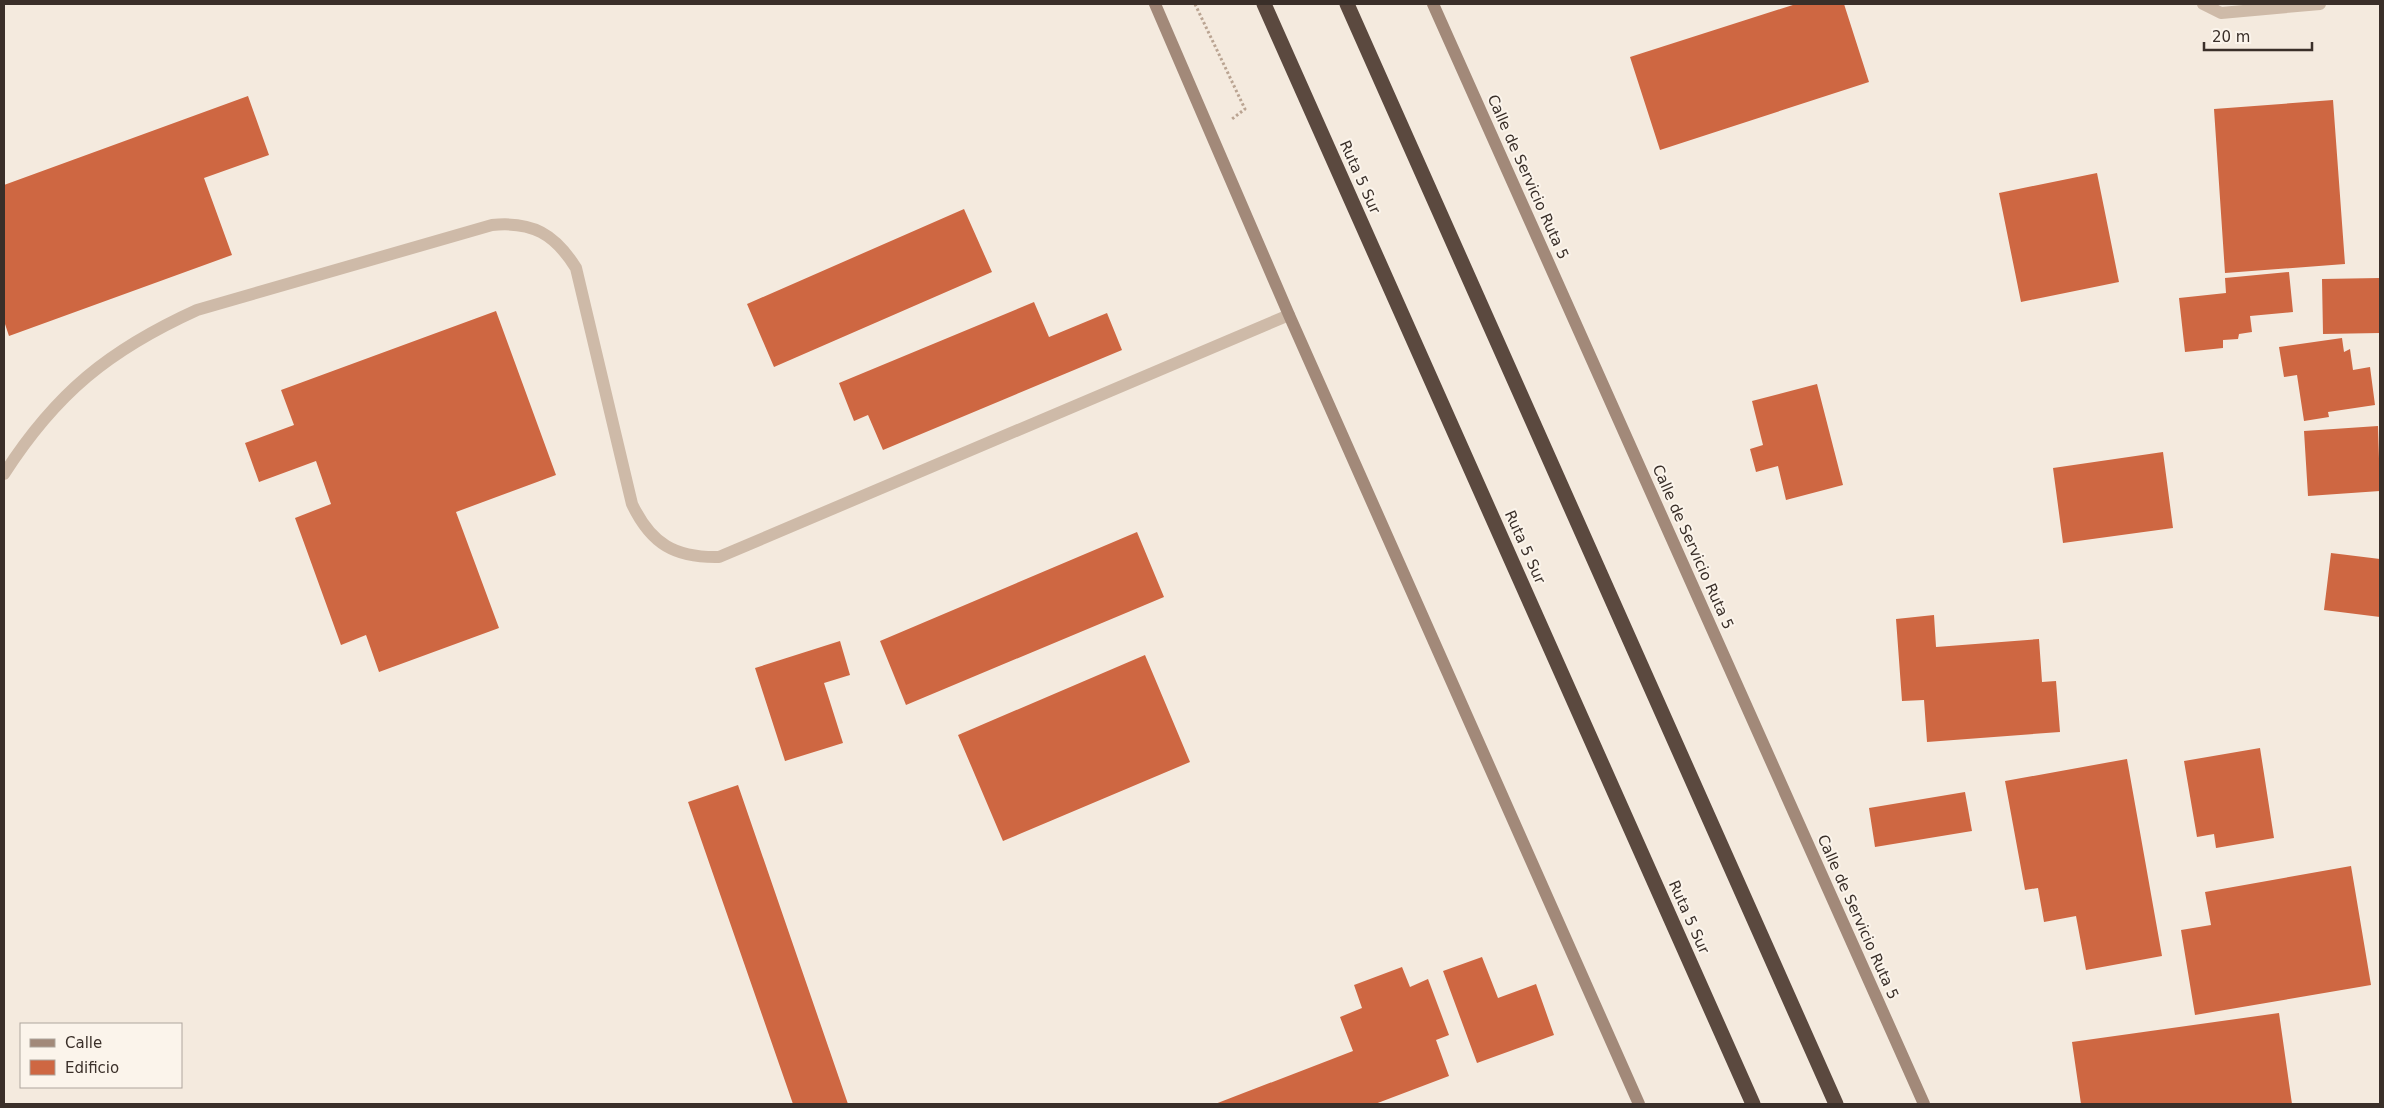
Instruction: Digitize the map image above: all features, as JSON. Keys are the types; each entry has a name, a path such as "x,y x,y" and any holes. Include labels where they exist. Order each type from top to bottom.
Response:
{"highway":[{"name":"Ruta 5 Sur","path":"1264,4 1754,1104"},
{"path":"1347,4 1836,1104"}],"street":[{"path":"1155,4 1289,315 1639,1104"},
{"name":"Calle de Servicio Ruta 5","path":"1433,4 1924,1104"},
{"path":"2203,4 2221,13 2320,4"},
{"path":"4,474 24,442 51,409 82,379 118,352 156,329 197,310 492,225 523,225 538,230 554,239 566,252 576,268 632,504 640,520 651,535 665,546 682,554 701,557 720,556 1289,315"}],"path":[{"path":"1196,4 1244,108 1212,137"}],"building":[{"path":"1796,4 1844,4 1869,82 1660,150 1630,57"},
{"path":"248,96 269,155 204,178 232,255 9,336 4,321 4,185"},
{"path":"2333,100 2345,264 2225,273 2214,109"},
{"path":"2097,173 2119,282 2021,302 1999,193"},
{"path":"964,209 992,272 774,367 747,304"},
{"path":"2289,272 2293,312 2250,316 2252,332 2239,334 2238,339 2223,340 2223,348 2185,352 2179,298 2226,293 2225,278"},
{"path":"2380,278 2380,333 2323,334 2322,279"},
{"path":"1034,302 1049,337 1107,313 1122,350 883,450 868,415 854,421 839,383"},
{"path":"496,311 556,475 456,512 499,628 379,672 366,635 341,645 295,518 331,504 316,461 259,482 245,443 294,425 281,390"},
{"path":"2342,338 2344,352 2350,349 2353,370 2370,367 2375,405 2328,412 2329,417 2304,421 2297,375 2284,377 2279,347"},
{"path":"1817,384 1843,485 1786,500 1778,466 1756,472 1750,449 1763,445 1752,401"},
{"path":"2378,426 2380,491 2308,496 2304,431"},
{"path":"2163,452 2173,528 2063,543 2053,468"},
{"path":"1137,532 1164,597 906,705 880,641"},
{"path":"2331,553 2380,559 2380,617 2324,610"},
{"path":"1934,615 1936,647 2039,639 2042,682 2056,681 2060,732 1927,742 1924,700 1902,701 1896,619"},
{"path":"840,641 850,675 824,683 843,743 785,761 755,668"},
{"path":"1145,655 1190,762 1003,841 958,735"},
{"path":"2260,748 2274,838 2216,848 2214,834 2197,837 2184,761"},
{"path":"2127,759 2162,956 2086,970 2076,916 2044,922 2038,888 2025,890 2005,781"},
{"path":"738,785 848,1104 793,1104 688,802"},
{"path":"1965,792 1972,831 1875,847 1869,808"},
{"path":"2351,866 2371,985 2195,1015 2181,930 2211,925 2205,892"},
{"path":"1482,957 1498,998 1536,984 1554,1035 1477,1063 1443,971"},
{"path":"1402,967 1410,987 1428,979 1449,1035 1436,1040 1449,1076 1375,1104 1215,1104 1353,1051 1340,1017 1362,1008 1354,985"},
{"path":"2279,1013 2292,1104 2081,1104 2072,1042"}]}
